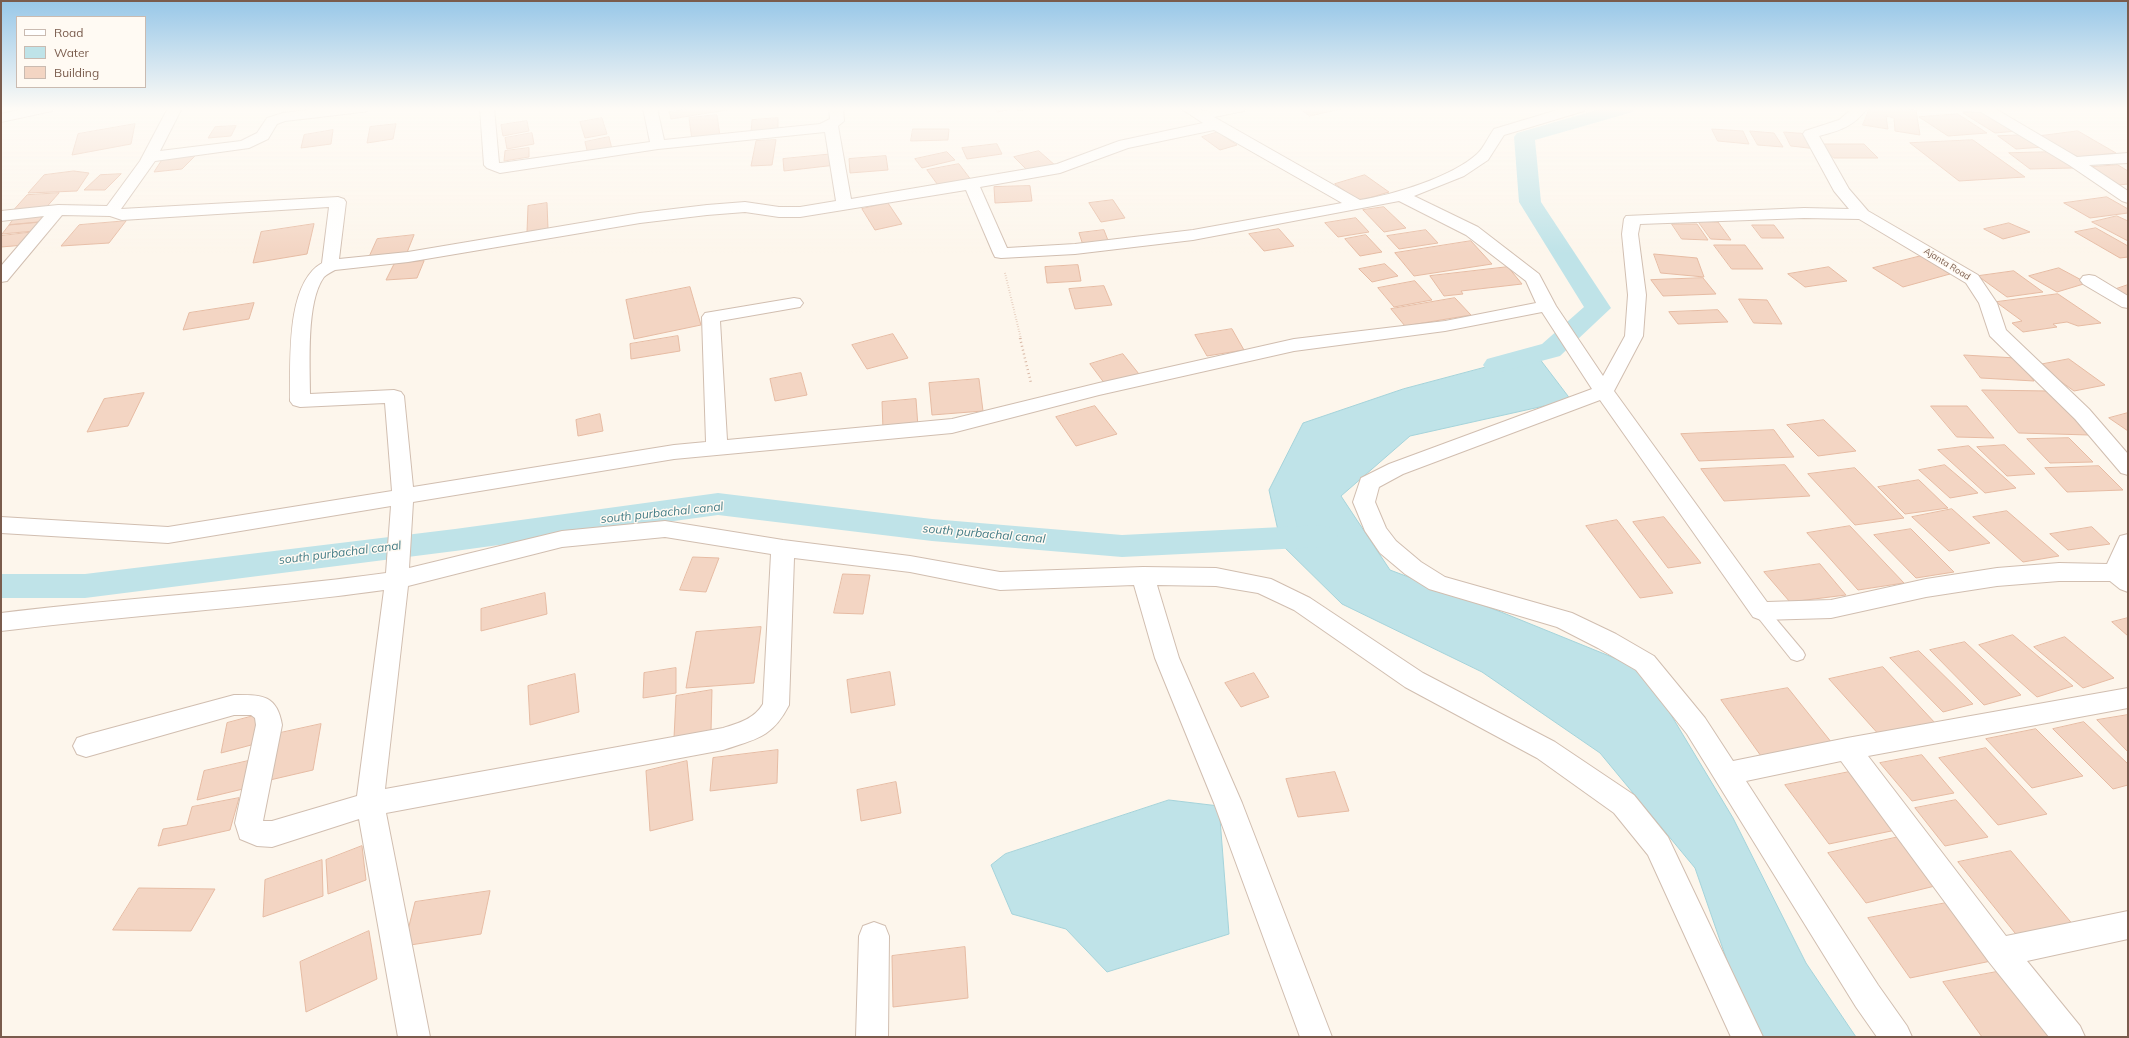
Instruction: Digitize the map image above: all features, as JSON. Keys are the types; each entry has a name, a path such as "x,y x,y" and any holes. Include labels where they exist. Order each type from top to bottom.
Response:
{"street":[{"path":"112,211 150,157 154,156"},
{"path":"491,156 492,162 495,167 512,167 582,156"},
{"path":"836,156 844,204"},
{"path":"414,1037 370,804 398,573 402,503 394,396 300,401 302,334 307,296 316,274 330,265 408,257 640,218 707,210 745,208 779,212 800,212 1060,168 1091,156"},
{"path":"1270,156 1358,205"},
{"path":"971,184 1001,253 1075,249 1192,235 1378,202 1401,196 1452,176 1476,163 1483,156"},
{"name":"Ajanta Road","path":"1823,156 1842,190 1862,214 1972,279 1988,303 1997,332 2082,414 2128,468"},
{"path":"2065,156 2128,198"},
{"path":"2074,162 2128,158"},
{"path":"1401,196 1472,231 1533,278 1547,306 1598,383 1762,610 1830,609 1926,588 1997,577 2059,572 2122,578 2128,542"},
{"path":"1,216 58,210 112,211 122,216 338,202 330,265"},
{"path":"1,277 58,210"},
{"path":"1862,214 1804,213 1632,219 1630,234 1637,295 1634,336 1598,383 1464,445 1396,469 1369,483 1364,502 1376,531 1388,547 1413,568 1438,583 1564,620 1607,641 1645,663 1696,726 1867,996 1896,1037"},
{"path":"2089,280 2128,303"},
{"path":"717,448 711,317 794,303"},
{"path":"1,525 168,535 402,503 674,452 952,426 1294,345 1445,326 1547,306"},
{"path":"1,622 80,612 304,593 562,539 665,529 783,548 910,564 1000,581 1143,576 1216,577 1263,585 1302,604 1414,680 1546,750 1624,804 1658,846 1747,1037"},
{"path":"86,746 234,705 255,706 267,712 269,726 249,823 250,830 257,833 272,834 370,804 723,739 758,728 770,717 776,705 783,548"},
{"path":"1143,576 1167,658 1228,803 1316,1037"},
{"path":"1726,774 1847,749 2128,698"},
{"path":"1847,749 2000,952 2069,1037"},
{"path":"2000,952 2128,925"},
{"path":"872,1037 874,936"}],"lane":[{"path":"1762,610 1797,655"}],"path":[{"path":"1001,253 1036,405"}],"water":[{"path":"1536,354 1571,400 1410,436 1341,496 1390,570 1501,612 1644,670 1733,818 1806,963 1856,1037 1763,1037 1743,1007 1695,868 1600,753 1482,672 1342,604 1281,544 1269,490 1303,423 1403,389"},
{"path":"1169,800 1219,806 1229,934 1107,972 1066,929 1012,914 991,865 1005,854"}],"building":[{"path":"195,156 182,169 154,172 163,158"},
{"path":"504,156 529,156 529,157 504,161"},
{"path":"753,156 773,156 772,165 751,166"},
{"path":"809,156 834,156 836,165 784,171 783,159"},
{"path":"886,156 888,170 850,173 849,159"},
{"path":"927,156 951,156 955,160 922,168 915,159"},
{"path":"966,156 985,156 967,159"},
{"path":"1045,156 1056,166 1030,173 1014,157"},
{"path":"1832,156 1876,156 1878,158 1834,158"},
{"path":"1927,156 1996,156 2025,177 1959,181"},
{"path":"2014,156 2057,156 2073,168 2030,169"},
{"path":"959,164 972,181 940,188 927,170"},
{"path":"2118,165 2128,171 2128,184 2119,185 2090,167"},
{"path":"74,171 89,173 77,191 28,193 44,175"},
{"path":"121,174 105,190 84,190 100,175"},
{"path":"1365,175 1389,192 1359,201 1335,184"},
{"path":"1030,186 1032,201 995,203 994,187"},
{"path":"59,193 43,211 10,214 27,195"},
{"path":"2107,197 2128,209 2128,213 2090,218 2064,203"},
{"path":"1113,200 1125,218 1101,222 1089,203"},
{"path":"547,203 548,229 527,232 528,206"},
{"path":"888,203 902,224 875,230 862,209"},
{"path":"1384,207 1406,228 1384,232 1363,210"},
{"path":"48,213 41,222 9,225 15,216"},
{"path":"2117,216 2128,221 2128,241 2092,222"},
{"path":"1356,218 1369,232 1338,237 1325,223"},
{"path":"126,221 109,243 61,246 79,225"},
{"path":"1698,221 1718,222 1731,240 1711,239"},
{"path":"41,222 34,231 2,234 9,225"},
{"path":"2009,223 2030,232 2003,239 1984,229"},
{"path":"314,224 307,254 253,263 261,232"},
{"path":"1672,224 1697,224 1708,240 1682,239"},
{"path":"1752,225 1774,225 1784,238 1762,238"},
{"path":"2096,228 2128,246 2128,257 2120,258 2075,232"},
{"path":"1279,229 1294,246 1264,251 1249,234"},
{"path":"1104,230 1109,243 1083,245 1079,233"},
{"path":"1426,230 1438,243 1399,249 1387,236"},
{"path":"34,232 25,245 1,247 1,236"},
{"path":"414,235 406,255 368,259 377,239"},
{"path":"1366,235 1382,252 1360,256 1345,239"},
{"path":"1471,241 1492,264 1414,276 1395,253"},
{"path":"1714,245 1745,245 1763,269 1732,269"},
{"path":"1654,254 1697,258 1704,277 1661,273"},
{"path":"1921,256 1950,274 1903,287 1873,268"},
{"path":"424,261 417,278 386,280 394,264"},
{"path":"1385,264 1398,276 1372,282 1359,269"},
{"path":"1078,265 1081,281 1047,283 1045,267"},
{"path":"1508,267 1522,284 1461,291 1463,294 1444,296 1430,276"},
{"path":"1829,267 1847,281 1805,287 1788,274"},
{"path":"2059,268 2087,283 2057,292 2029,276"},
{"path":"2014,271 2043,292 2007,297 1978,276"},
{"path":"1703,278 1716,294 1663,296 1651,280"},
{"path":"1415,281 1432,300 1394,307 1378,288"},
{"path":"2128,285 2128,298 2113,290"},
{"path":"1104,286 1112,305 1075,309 1069,289"},
{"path":"690,287 701,325 634,339 626,300"},
{"path":"2058,294 2101,323 2078,326 2067,322 2053,324 2057,327 2023,332 2012,323 2022,321 1996,302"},
{"path":"1455,298 1471,315 1405,326 1391,309"},
{"path":"1739,299 1767,300 1782,324 1754,323"},
{"path":"254,303 249,319 183,330 189,313"},
{"path":"1718,310 1728,322 1678,324 1669,312"},
{"path":"1232,329 1244,350 1207,356 1195,335"},
{"path":"893,334 908,358 867,369 852,345"},
{"path":"678,336 680,351 631,359 630,344"},
{"path":"1123,354 1139,374 1105,384 1090,364"},
{"path":"1964,355 2016,358 2034,381 1981,378"},
{"path":"2069,359 2105,385 2074,391 2038,365"},
{"path":"801,373 807,395 775,401 770,379"},
{"path":"979,379 983,411 932,415 929,383"},
{"path":"1982,390 2049,391 2089,435 2019,433"},
{"path":"144,393 128,426 87,432 104,399"},
{"path":"916,399 918,427 883,430 882,402"},
{"path":"1095,406 1117,434 1076,446 1056,417"},
{"path":"1931,406 1967,406 1994,438 1957,437"},
{"path":"2128,413 2128,431 2109,418"},
{"path":"600,414 603,431 578,436 576,420"},
{"path":"1824,420 1856,451 1818,456 1787,425"},
{"path":"1774,430 1794,457 1699,461 1681,434"},
{"path":"2069,438 2093,462 2050,463 2027,439"},
{"path":"2005,445 2035,474 2007,476 1977,447"},
{"path":"1969,446 2016,488 1985,493 1938,450"},
{"path":"1785,465 1810,496 1724,501 1701,469"},
{"path":"1945,465 1978,493 1950,498 1919,470"},
{"path":"2099,466 2123,490 2067,492 2045,468"},
{"path":"1855,468 1904,518 1855,525 1808,474"},
{"path":"1919,480 1948,508 1905,514 1878,487"},
{"path":"1952,509 1990,543 1949,551 1912,517"},
{"path":"2007,511 2059,556 2023,562 1973,517"},
{"path":"1664,517 1701,563 1668,568 1633,522"},
{"path":"1617,520 1673,593 1640,598 1586,526"},
{"path":"1850,526 1904,583 1858,590 1807,533"},
{"path":"2092,527 2110,544 2068,550 2050,534"},
{"path":"1911,529 1954,572 1916,578 1874,535"},
{"path":"693,557 719,558 706,592 680,590"},
{"path":"1820,564 1846,595 1790,602 1764,572"},
{"path":"843,574 870,575 863,614 834,613"},
{"path":"545,593 547,614 481,631 481,609"},
{"path":"2128,618 2128,636 2112,622"},
{"path":"761,627 754,683 686,688 696,632"},
{"path":"2013,635 2073,686 2037,697 1979,645"},
{"path":"2065,637 2114,678 2083,688 2034,647"},
{"path":"1965,642 2021,695 1984,705 1930,650"},
{"path":"1919,651 1973,704 1943,712 1890,658"},
{"path":"1883,667 1936,724 1881,737 1829,679"},
{"path":"676,668 676,693 643,698 644,673"},
{"path":"890,672 895,705 851,713 847,680"},
{"path":"1254,673 1269,697 1241,707 1225,683"},
{"path":"575,674 579,712 530,725 528,686"},
{"path":"1788,688 1832,743 1761,756 1721,700"},
{"path":"712,690 711,732 674,738 676,696"},
{"path":"261,714 255,744 221,753 227,723"},
{"path":"2128,715 2128,752 2097,720"},
{"path":"2084,722 2128,764 2128,785 2113,789 2053,729"},
{"path":"321,724 313,770 270,780 280,733"},
{"path":"2036,729 2083,776 2032,788 1986,739"},
{"path":"1986,748 2047,814 1998,825 1939,758"},
{"path":"778,750 777,783 710,791 713,758"},
{"path":"1922,755 1954,793 1912,801 1880,763"},
{"path":"248,761 243,789 197,800 204,771"},
{"path":"687,761 693,820 650,831 646,771"},
{"path":"1335,772 1349,811 1298,817 1286,779"},
{"path":"1849,772 1896,830 1829,844 1785,785"},
{"path":"896,782 901,813 861,821 857,790"},
{"path":"239,798 230,830 158,846 163,829 187,825 192,807"},
{"path":"1956,800 1988,837 1945,846 1915,808"},
{"path":"1903,836 1943,884 1866,903 1828,853"},
{"path":"362,846 366,880 328,894 326,860"},
{"path":"2011,851 2075,927 2019,938 1958,862"},
{"path":"322,860 323,896 263,917 265,880"},
{"path":"139,888 215,889 191,931 113,930"},
{"path":"490,891 481,934 404,946 415,902"},
{"path":"1946,903 1991,961 1910,978 1868,918"},
{"path":"369,931 377,979 306,1012 300,962"},
{"path":"965,947 968,998 893,1007 892,956"},
{"path":"2007,970 2058,1037 1982,1037 1943,982"}],"waterway":[{"path":"1496,365 1551,350 1598,308 1530,202 1526,156"},
{"name":"south purbachal canal","path":"1,586 85,586 455,540 718,504 932,530 1122,546 1322,536"}]}
